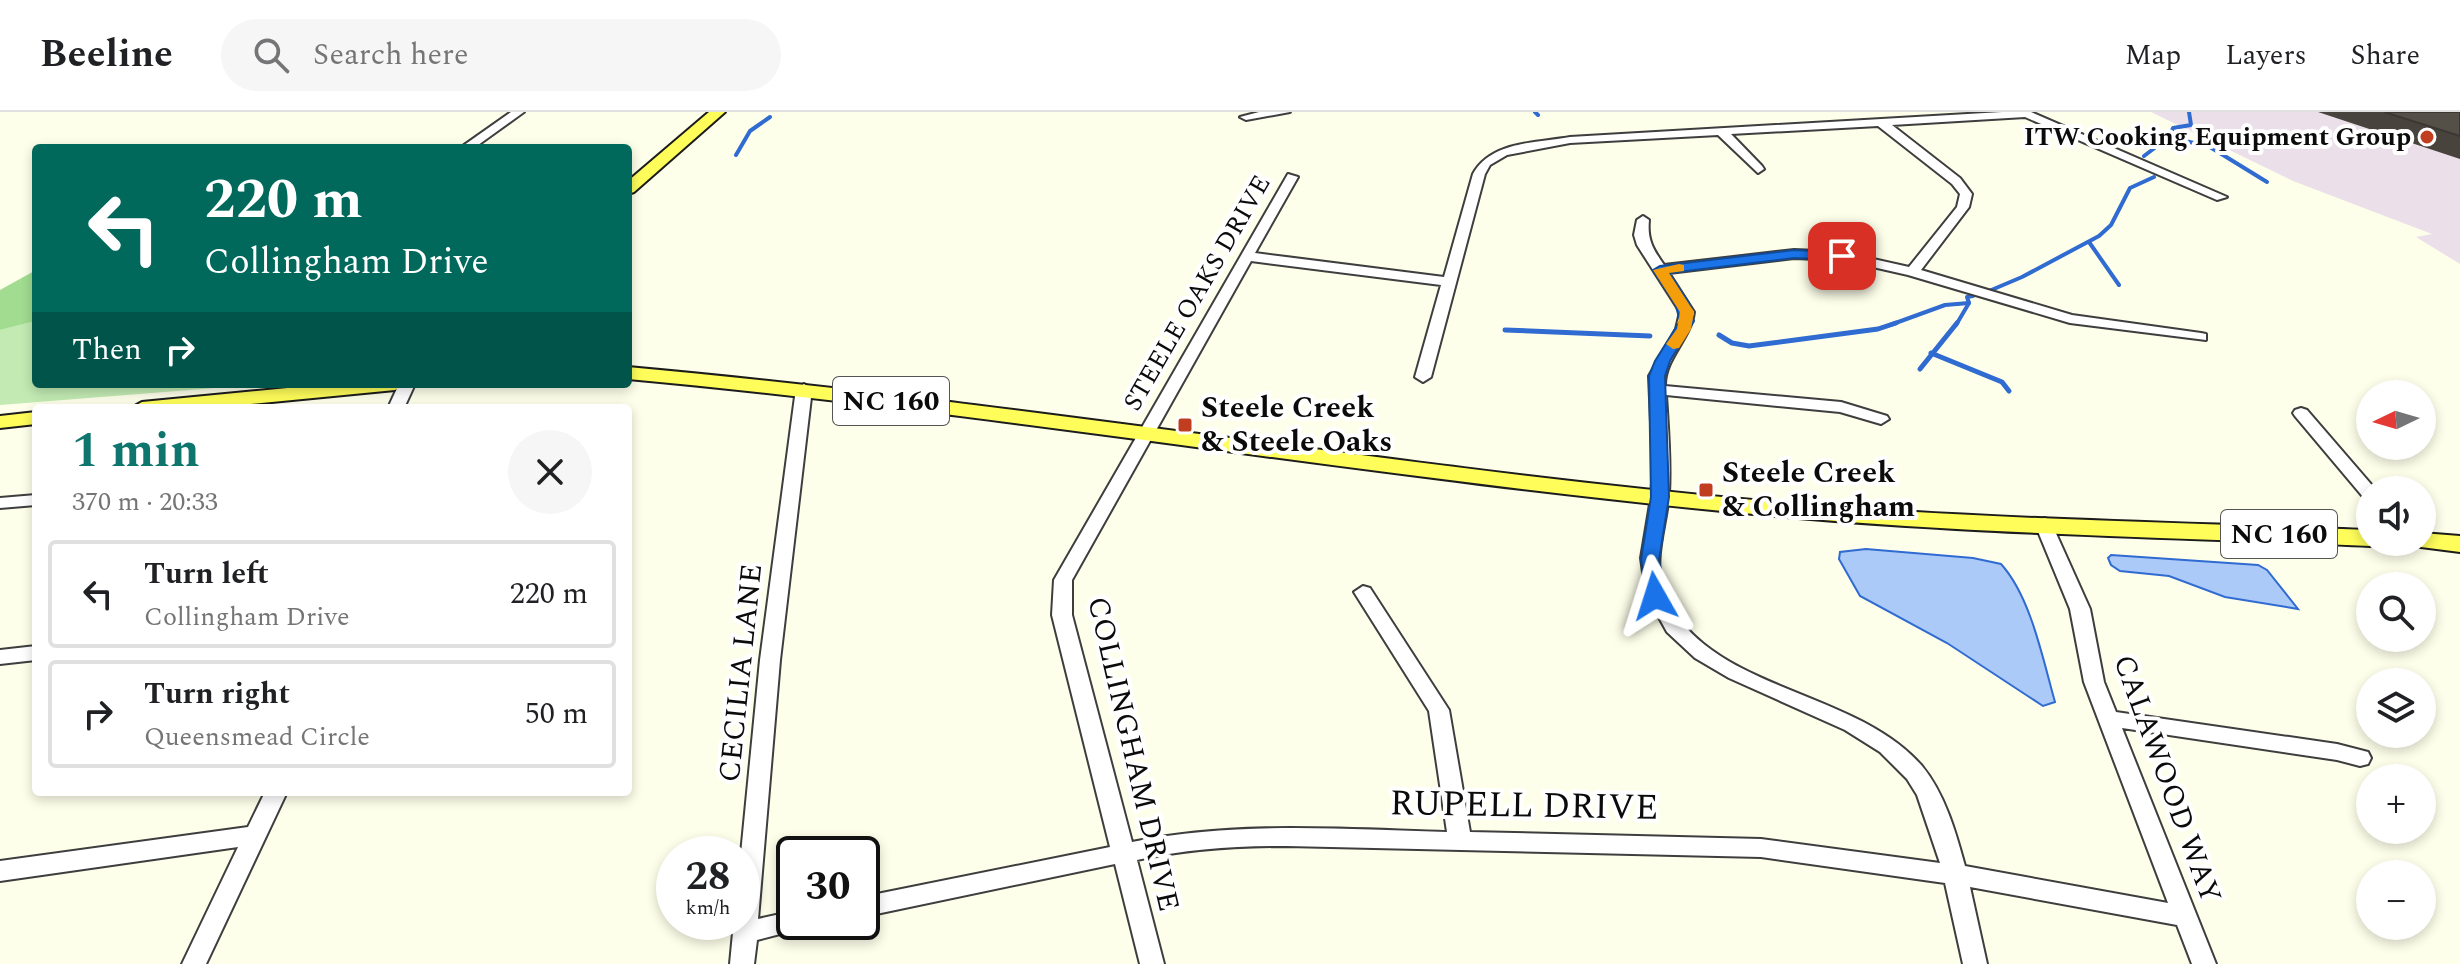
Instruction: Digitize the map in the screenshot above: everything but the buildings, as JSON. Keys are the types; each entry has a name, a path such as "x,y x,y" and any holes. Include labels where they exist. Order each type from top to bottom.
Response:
{"main road":[{"path":"632,173 703,112"},
{"path":"632,186 718,112"},
{"name":"NC 160","path":"632,373 804,389 1660,497 1852,515 2356,537"},
{"path":"184,404 353,388"},
{"path":"0,422 32,418"},
{"path":"2436,542 2460,544"}],"street":[{"path":"472,144 518,112"},
{"path":"1246,117 1284,112"},
{"path":"1423,377 1479,174 1485,163 1493,158 1524,147 1570,140 2024,113 2221,197"},
{"path":"1882,123 1956,181 1966,194 1963,207 1912,272"},
{"path":"1721,131 1758,169"},
{"name":"STEELE OAKS DRIVE","path":"1144,433 1292,177"},
{"path":"1643,220 1641,235 1644,245 1682,303 1687,321 1662,361 1657,376 1660,497 1650,578 1655,596 1675,630 1696,648 1741,676 1858,726 1897,754 1914,773 1928,794 1938,818 1975,964"},
{"path":"1660,270 1810,253 1864,260 1912,272 2070,319 2201,337"},
{"path":"1246,256 1449,282"},
{"name":"CECILIA LANE","path":"753,836 770,660 804,389"},
{"path":"1658,390 1841,407 1881,419"},
{"path":"2301,413 2356,478"},
{"name":"COLLINGHAM DRIVE","path":"1144,433 1063,580 1062,615 1152,964"},
{"path":"0,503 32,500"},
{"name":"CALAWOOD WAY","path":"2044,524 2075,595 2092,677 2204,964"},
{"path":"1363,592 1439,710 1460,841"},
{"path":"0,657 32,653"},
{"path":"2108,718 2360,758"},
{"path":"194,964 274,796"},
{"path":"0,871 256,835"},
{"name":"RUPELL DRIVE","path":"880,903 1183,841 1228,837 1761,848 1953,874 2185,916"},
{"name":"CECILIA LANE","path":"742,964 744,940"}],"shaded area":[{"path":"2151,112 2460,112 2460,264 2416,237 2432,234 2293,181"}],"green space":[{"path":"32,272 32,322 0,330 0,290"},
{"path":"32,322 32,388 216,388 0,405 0,330"}],"water":[{"path":"1866,549 1973,558 2001,564 2028,611 2055,702 2043,706 1947,643 1860,596 1839,559 1840,552"},
{"path":"2111,555 2258,565 2267,570 2298,609 2225,597 2169,576 2120,571 2111,565 2108,558"}],"waterway":[{"path":"1535,112 1538,115"},
{"path":"2169,137 2173,128 2191,125 2189,112"},
{"path":"736,155 750,131 770,117"},
{"path":"2144,156 2169,137"},
{"path":"2169,137 2210,147 2267,182"},
{"path":"1989,291 2099,236 2111,225 2130,188 2154,177"},
{"path":"2089,242 2119,285"},
{"path":"1969,303 1967,297 1973,296"},
{"path":"1890,325 1945,305 1969,303"},
{"path":"1956,325 1969,303"},
{"path":"1890,325 1896,323"},
{"path":"1932,354 1957,323"},
{"path":"1719,335 1732,343 1749,346 1890,325"},
{"path":"1505,330 1650,336"},
{"path":"1920,369 1932,354"},
{"path":"1932,354 2002,382 2009,391"}],"slow traffic":[{"path":"1673,344 1684,329 1687,312 1660,270 1679,268"}],"place":[{"name":"ITW Cooking Equipment Group","path":"2427,137"},
{"name":"Steele Creek & Steele Oaks","path":"1185,425"},
{"name":"Steele Creek & Collingham","path":"1706,490"}],"route":[{"path":"1655,596 1650,578 1650,560 1660,497 1657,376 1662,361 1687,321 1687,312 1660,270 1794,254 1842,256"}]}
